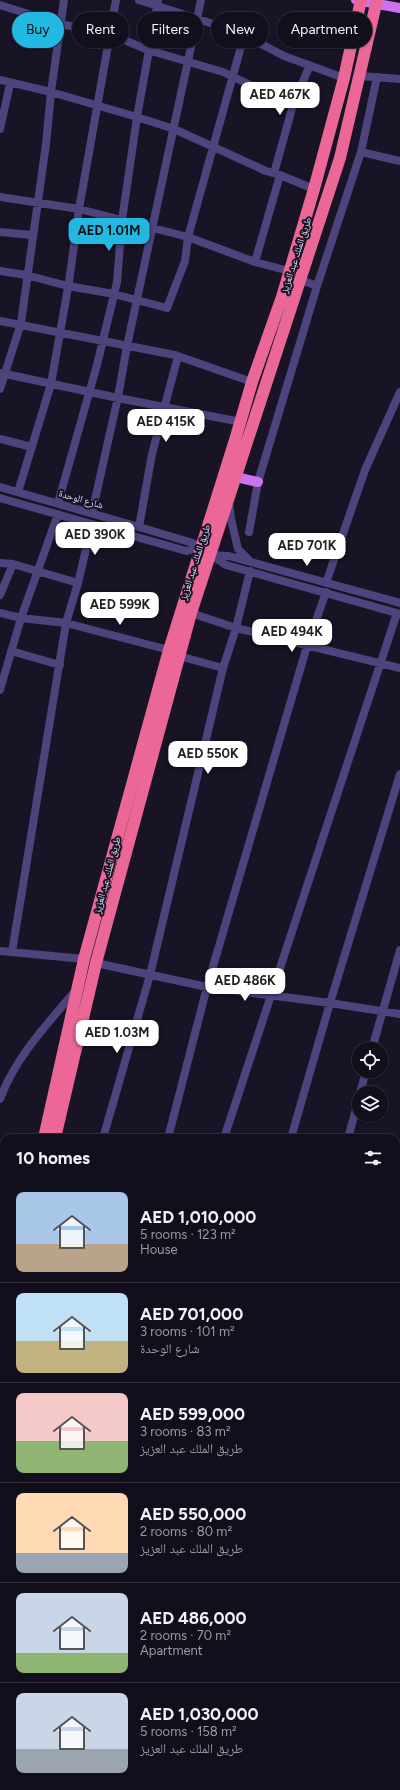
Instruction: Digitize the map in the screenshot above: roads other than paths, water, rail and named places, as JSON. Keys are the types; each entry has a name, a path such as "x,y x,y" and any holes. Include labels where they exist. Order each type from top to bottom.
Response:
{"highway":[{"name":"طريق الملك عبد العزيز","path":"56,1134 96,963 174,653 191,614 206,552 252,382 290,271 314,188 344,78 359,1"},
{"name":"طريق الملك عبد العزيز","path":"45,1134 84,959 174,653 206,552 236,476 340,158 376,2"}],"main road":[{"path":"359,1 376,2 400,8"},
{"path":"236,476 258,482"}],"street":[{"path":"62,12 64,0"},
{"path":"114,12 116,0"},
{"path":"139,0 158,3 180,12"},
{"path":"198,12 201,0"},
{"path":"58,503 118,282 122,220 148,50 158,3"},
{"path":"0,4 24,12"},
{"path":"129,42 148,50 189,61 232,76 293,105"},
{"path":"0,389 2,373 19,326 46,144 57,48"},
{"path":"18,492 51,384 68,286 79,208 107,48"},
{"path":"92,513 118,398 127,346 191,48"},
{"path":"0,271 26,275 68,286 114,294 167,308 185,261 188,237 240,48"},
{"path":"268,48 309,67 344,78"},
{"path":"255,262 293,105 309,67"},
{"path":"360,76 400,79"},
{"path":"250,532 258,482 317,286 361,152 376,77"},
{"path":"0,80 10,84 51,92 174,129 266,171 314,188"},
{"path":"0,130 10,84"},
{"path":"361,152 400,161"},
{"path":"0,197 79,208 188,237 255,262 290,271"},
{"path":"0,232 32,235"},
{"path":"301,280 317,286"},
{"path":"0,321 19,326 59,332 178,356 252,382"},
{"path":"139,526 152,454 178,356"},
{"path":"2,373 241,422"},
{"path":"326,582 365,470 400,392"},
{"path":"0,439 32,447"},
{"name":"شارع الوحدة","path":"0,487 139,526 193,543 206,552 230,556 400,602"},
{"path":"228,497 231,519 238,549 250,562"},
{"path":"0,498 186,551 206,552 226,565 398,613 380,662 269,995 225,1134"},
{"path":"0,690 21,618 58,514"},
{"path":"12,952 66,623 78,583 92,524"},
{"path":"0,563 13,564 78,583"},
{"path":"0,595 13,564"},
{"path":"105,1134 150,975 223,668 236,628 250,571"},
{"path":"169,1134 207,987 307,646 326,592"},
{"path":"0,613 21,618 66,623 223,668"},
{"path":"191,614 236,628 400,668"},
{"path":"11,651 60,665"},
{"path":"292,1134 330,1003 397,794 400,774"},
{"path":"374,1042 400,950"},
{"path":"0,951 84,959"},
{"path":"96,963 207,987 400,1014"},
{"path":"0,1099 3,1081 77,989"},
{"path":"349,1134 352,1122"}]}
